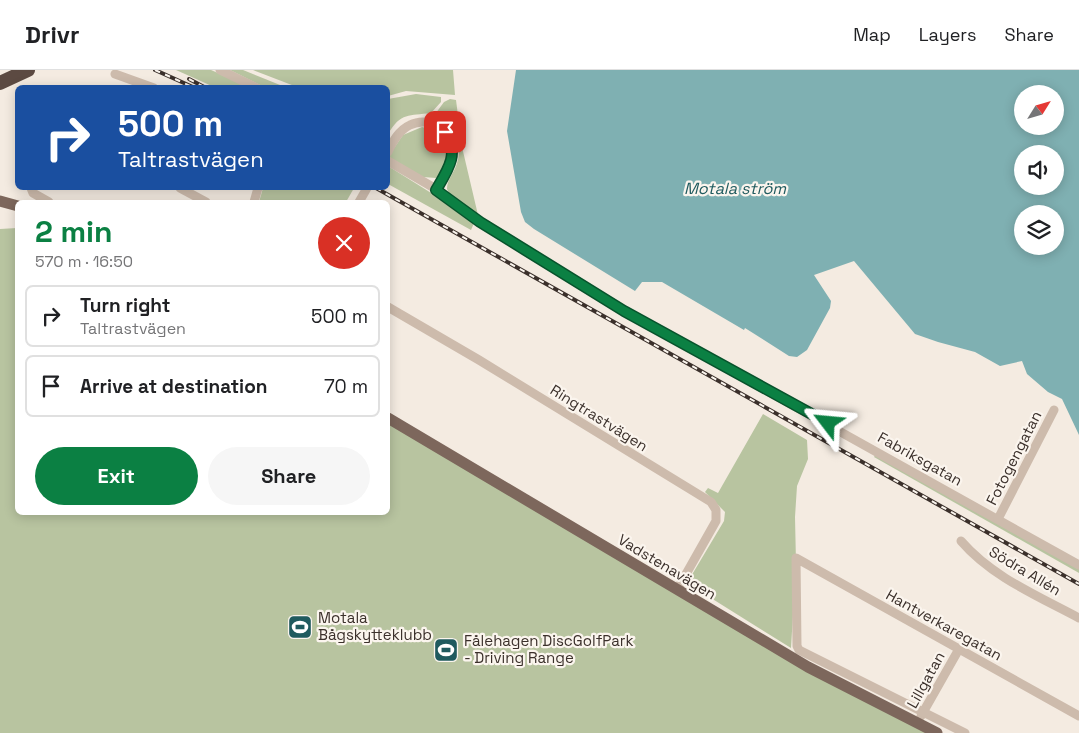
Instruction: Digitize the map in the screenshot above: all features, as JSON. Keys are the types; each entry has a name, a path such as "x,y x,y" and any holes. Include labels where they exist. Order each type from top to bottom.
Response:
{"highway":[{"path":"0,74 13,70"},
{"path":"0,83 28,70"}],"main road":[{"path":"0,201 15,205"},
{"path":"0,206 15,211"},
{"name":"Vadstenavägen","path":"390,419 808,667 937,733"}],"street":[{"path":"220,70 251,85"},
{"path":"116,74 146,85"},
{"path":"390,148 398,134 410,124 427,122 440,127 449,138 453,157 449,169 436,190"},
{"name":"Fabriksgatan","path":"390,163 436,190 480,222 624,311 1079,565"},
{"path":"32,190 45,200"},
{"path":"184,190 202,200"},
{"name":"Ringtrastvägen","path":"390,307 711,502 716,510 716,521 677,590"},
{"name":"Fotogengatan","path":"998,519 1054,410"},
{"name":"Södra Allén","path":"961,541 976,558 990,569 1079,618"},
{"name":"Hantverkaregatan","path":"924,712 802,652 797,646 796,558 1079,716"},
{"name":"Lillgatan","path":"918,724 958,649"},
{"path":"924,712 965,733"}],"green space":[{"path":"176,70 211,70 245,85 210,85"},
{"path":"230,70 243,70 280,85 260,85"},
{"path":"253,70 453,70 455,95 406,91 390,95 390,85 292,85"},
{"path":"416,94 441,97 441,102 431,113 402,118 390,131 390,99"},
{"path":"450,99 456,100 462,147 478,215 449,193 447,189 458,158 458,144 451,131 433,117 444,102"},
{"path":"422,127 438,131 445,142 447,155 444,167 436,178 423,177 390,158 390,154 403,135"},
{"path":"390,167 444,201 474,223 471,230 390,185"},
{"path":"262,190 353,190 347,200 260,200"},
{"path":"15,228 15,515 390,515 390,424 682,597 927,733 0,733 0,229"},
{"path":"763,414 807,440 808,459 797,486 795,517 796,563 791,648 687,583 724,521 725,512 705,492 708,488 718,493"},
{"path":"876,454 1079,568 1079,573 874,457"}],"water":[{"name":"Motala ström","path":"516,70 1079,70 1079,435 1062,399 1048,392 1027,374 1022,361 1000,366 975,352 915,334 854,261 814,275 831,301 830,308 807,350 797,357 789,356 745,328 744,330 662,282 642,282 635,291 534,229 525,222 521,212 507,131"}],"railway":[{"path":"155,70 188,85"},
{"path":"189,79 200,85"},
{"path":"380,190 1079,584"}],"place":[{"name":"Motala Bågskytteklubb","path":"300,627"},
{"name":"Fålehagen DiscGolfPark - Driving Range","path":"446,650"}],"route":[{"path":"445,132 452,144 453,157 449,169 436,190 480,222 624,311 767,392 828,423"}]}
